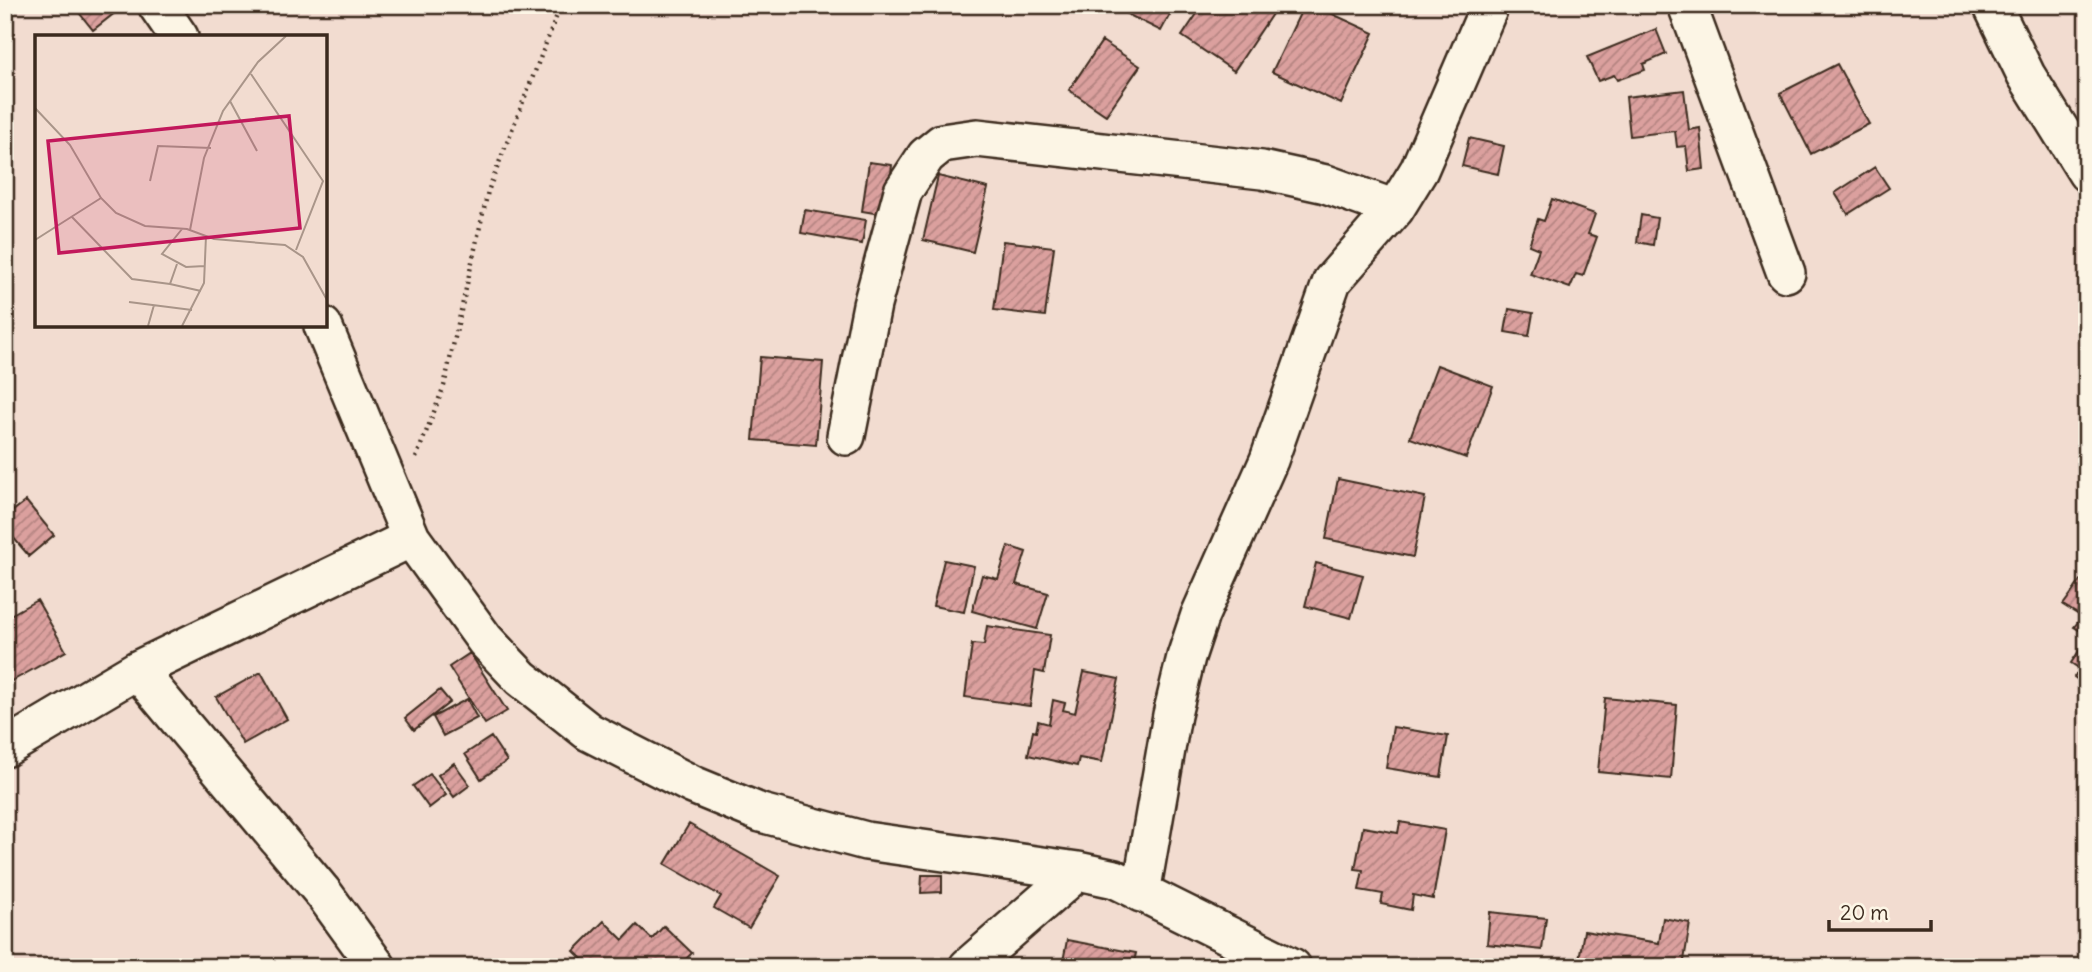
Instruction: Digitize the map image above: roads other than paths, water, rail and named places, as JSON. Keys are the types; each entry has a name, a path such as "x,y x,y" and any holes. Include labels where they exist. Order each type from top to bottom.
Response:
{"street":[{"path":"157,5 178,35"},
{"path":"1141,893 1172,715 1186,657 1200,615 1269,460 1332,281 1349,258 1395,209 1419,170 1443,120 1490,5"},
{"path":"1687,5 1786,273"},
{"path":"1992,5 2026,75 2087,173"},
{"path":"846,436 872,305 903,191 926,156 942,143 977,138 1262,170 1326,184 1395,209"},
{"path":"323,327 403,523 485,640 522,678 589,732 693,785 761,813 866,841 1078,871 1115,879 1280,964"},
{"path":"5,748 137,670 403,523"},
{"path":"137,670 324,894 377,967"},
{"path":"968,967 1078,871"}]}
